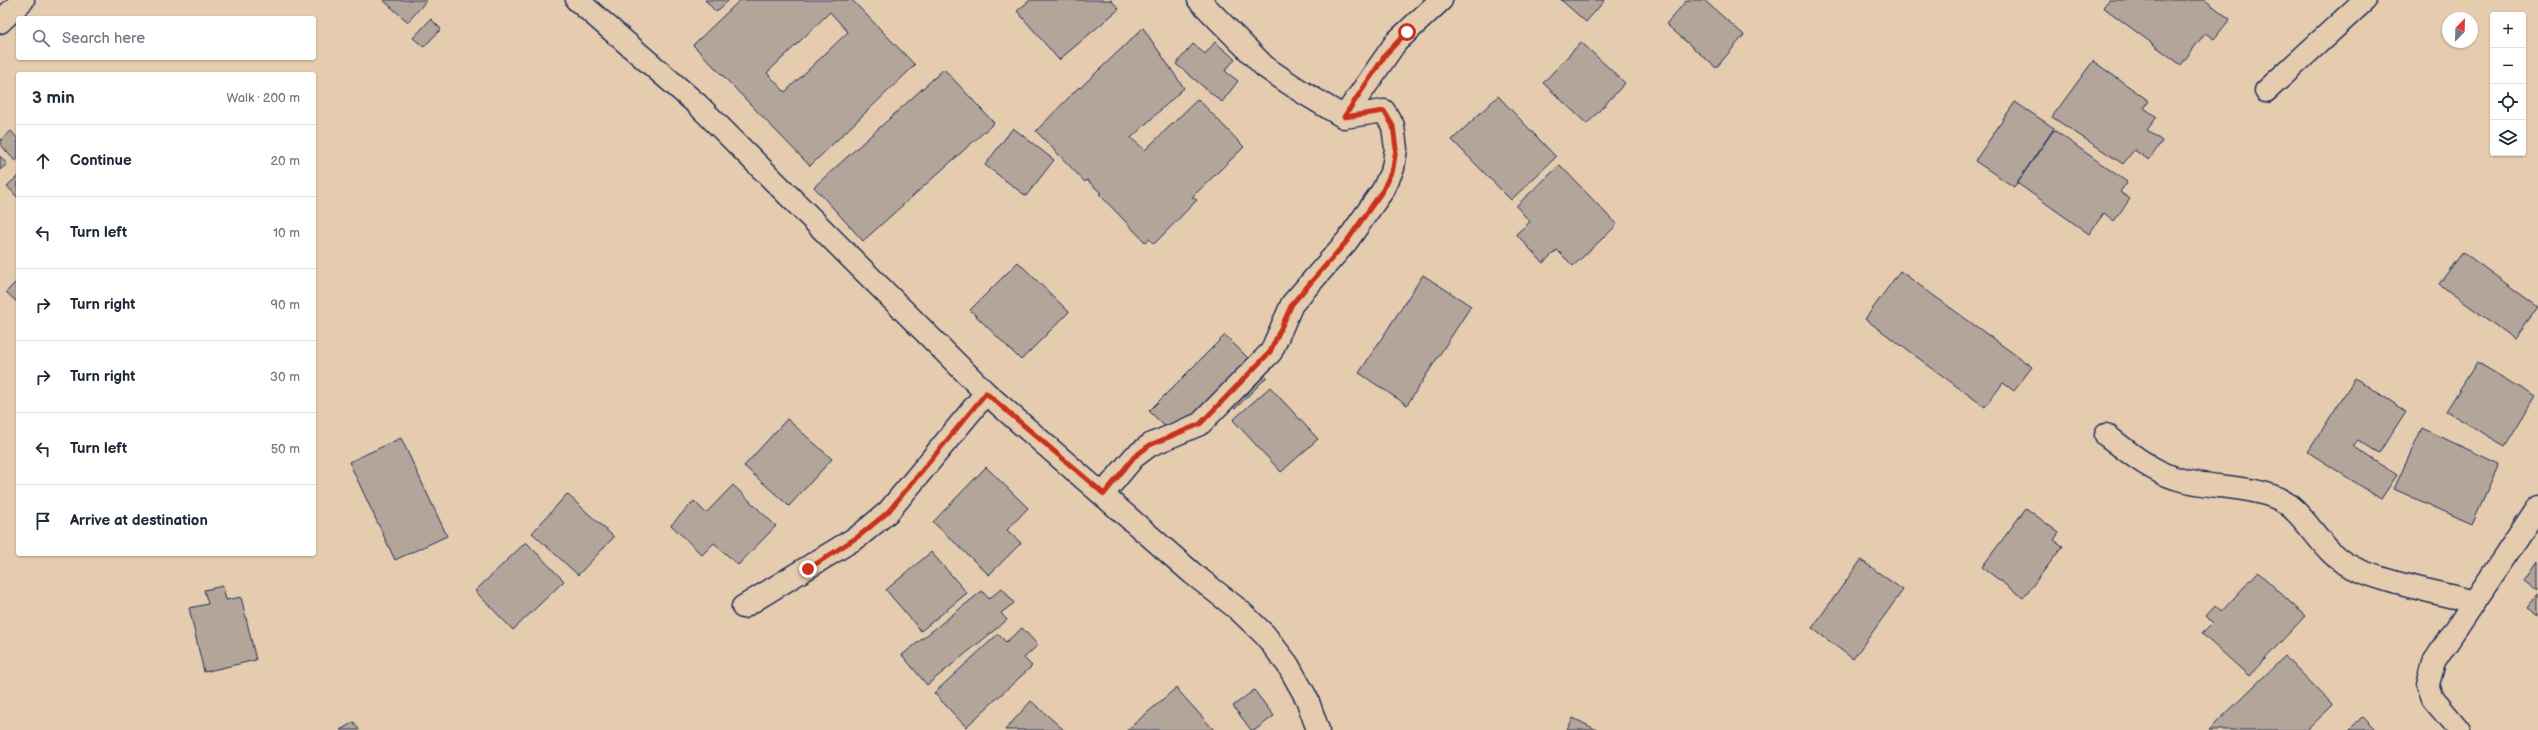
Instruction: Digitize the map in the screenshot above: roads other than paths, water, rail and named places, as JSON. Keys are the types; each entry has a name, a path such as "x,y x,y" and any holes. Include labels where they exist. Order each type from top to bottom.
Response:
{"street":[{"path":"0,22 23,0"},
{"path":"577,0 698,105 986,393 1104,494 1192,573 1240,610 1265,635 1288,664 1307,699 1318,730"},
{"path":"1104,494 1134,457 1150,445 1200,424 1270,352 1292,304 1347,241 1383,190 1393,168 1396,149 1393,126 1384,111 1344,117 1265,67 1199,0"},
{"path":"1344,117 1396,42 1441,0"},
{"path":"2266,91 2365,0"},
{"path":"742,607 859,536 888,512 986,393"},
{"path":"2106,435 2149,466 2175,478 2260,493 2280,499 2293,510 2324,546 2346,564 2373,575 2474,602"},
{"path":"2459,730 2433,699 2428,684 2434,662 2538,507"}]}
